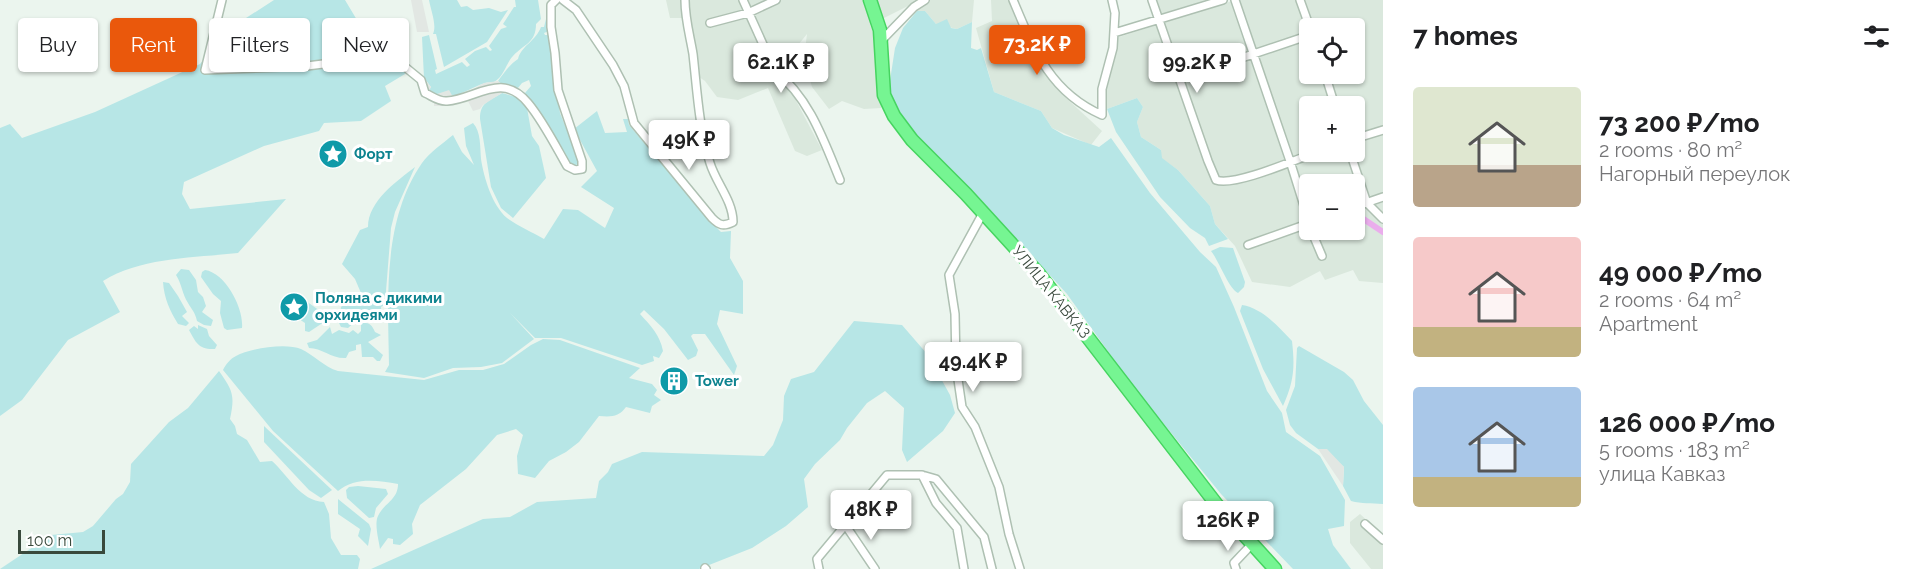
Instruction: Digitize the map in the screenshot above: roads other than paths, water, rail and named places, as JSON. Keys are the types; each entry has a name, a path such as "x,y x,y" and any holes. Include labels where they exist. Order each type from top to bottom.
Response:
{"highway":[{"name":"УЛИЦА КАВКАЗ","path":"870,0 880,30 884,95 894,116 912,140 983,213 1054,292 1160,433 1275,569"}],"street":[{"path":"222,0 205,70 307,66 339,62 377,51 388,53 421,80 425,93 436,99 446,101 495,86 513,92 527,101 567,166 575,170 582,169 582,161 558,90 551,27 552,5 556,0"},
{"path":"563,0 576,10 613,65 624,86 634,123 712,218 720,225 727,225 733,222 733,213 710,164 691,38 685,18 685,0"},
{"path":"743,0 775,71 785,78 811,113 840,180"},
{"path":"710,23 748,13 776,0"},
{"path":"881,40 914,7 925,0"},
{"path":"1013,0 1039,59 1071,97 1102,115 1102,89 1113,48 1115,13 1112,0"},
{"path":"1152,0 1214,177 1220,182 1236,181 1299,158"},
{"path":"1114,33 1223,0"},
{"path":"1235,0 1299,191"},
{"path":"1300,0 1306,18"},
{"path":"1179,79 1299,38"},
{"path":"1365,136 1383,130"},
{"path":"1353,162 1367,203 1383,219"},
{"path":"1367,203 1383,197"},
{"path":"983,213 949,275 955,314 956,366 962,407 975,427 999,487 1009,534 1020,569"},
{"path":"1248,245 1299,227"},
{"path":"1315,240 1322,256"},
{"path":"819,569 817,559 887,475 922,475 936,479 984,537 992,569"},
{"path":"922,475 936,503 957,528 964,569"},
{"path":"1365,525 1383,540"},
{"path":"846,526 875,569"},
{"path":"1236,569 1234,563 1252,544"}],"waterway":[{"path":"1365,220 1383,232"}],"place":[{"name":"Форт","path":"333,154"},
{"name":"Поляна с дикими орхидеями","path":"294,307"},
{"name":"Tower","path":"674,381"}]}
